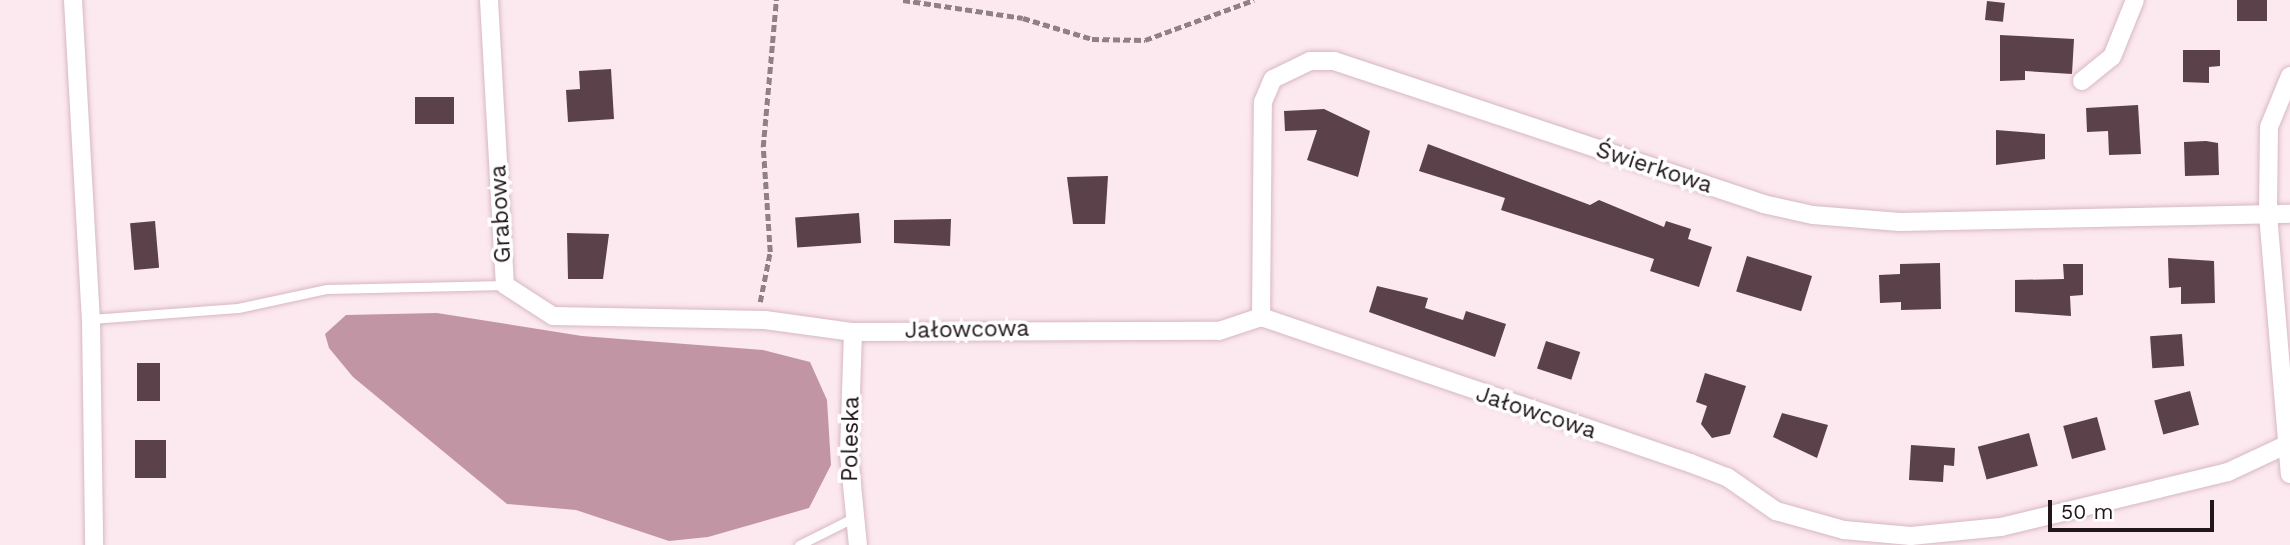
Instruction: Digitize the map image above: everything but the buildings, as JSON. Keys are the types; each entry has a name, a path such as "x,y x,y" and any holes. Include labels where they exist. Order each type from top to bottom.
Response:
{"street":[{"path":"73,0 91,318 94,545"},
{"name":"Grabowa","path":"489,0 505,285 553,316 760,320"},
{"path":"2082,81 2112,57 2135,0"},
{"name":"Świerkowa","path":"1261,317 1263,102 1273,79 1310,61 1334,61 1763,204 1812,215 1900,222 2290,214"},
{"path":"2290,76 2269,127 2268,214 2290,474"},
{"name":"Jałowcowa","path":"760,320 853,332 1219,331 1261,317 1690,463 1727,477 1776,510 1844,530 1911,537 2001,527 2228,472 2289,443"},
{"name":"Poleska","path":"853,332 851,519 858,545"}],"lane":[{"path":"91,318 238,308 327,289 505,285"},
{"path":"799,545 851,519"}],"path":[{"path":"760,320 770,252 763,147 776,0"},
{"path":"903,0 1023,18 1092,39 1145,40 1254,0"}],"shaded area":[{"path":"437,313 582,336 763,350 810,362 827,400 831,465 809,508 708,537 669,541 576,510 507,504 353,377 329,348 325,334 346,315"}]}
